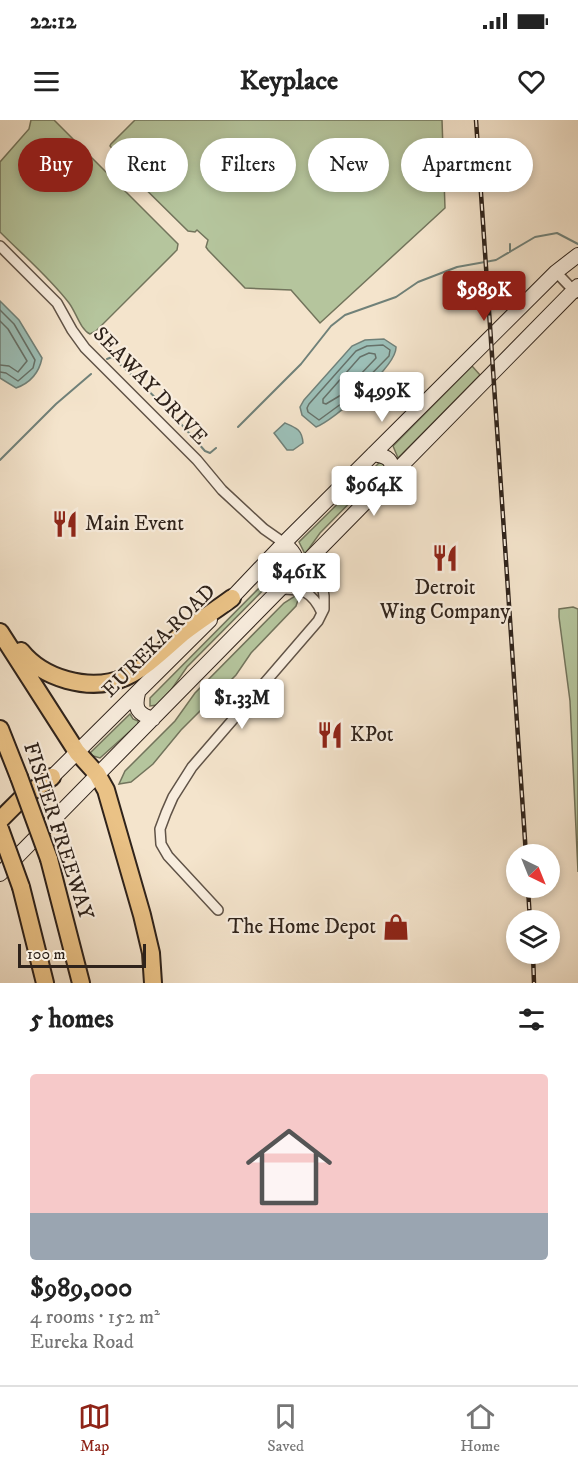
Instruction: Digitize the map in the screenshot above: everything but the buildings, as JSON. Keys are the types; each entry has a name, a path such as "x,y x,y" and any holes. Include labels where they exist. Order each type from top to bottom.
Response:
{"highway":[{"path":"0,624 22,653 38,667 70,681 109,683 137,673 184,632 232,598"},
{"path":"0,632 77,752 97,774 111,804 151,953 153,983"},
{"name":"FISHER FREEWAY","path":"0,729 48,859 81,983"},
{"path":"0,820 21,799 52,777"},
{"path":"0,830 21,887 45,983"}],"main road":[{"name":"EUREKA ROAD","path":"0,830 373,454 556,272 578,255"},
{"path":"0,874 576,290"},
{"path":"373,454 390,460 393,466 392,476"},
{"path":"284,543 295,553 298,560 295,574"},
{"path":"138,693 136,709 153,719"}],"street":[{"name":"SEAWAY DRIVE","path":"0,246 57,303 85,348 197,460 222,490 264,529 284,543"},
{"path":"556,272 576,290"},
{"path":"218,910 168,856 161,844 160,829 173,797 192,767 302,642 322,614 324,596 317,552"},
{"path":"280,589 299,589 310,595 322,614"}],"green space":[{"path":"31,120 54,120 72,138 21,138 29,129"},
{"path":"135,120 442,120 443,138 401,138 401,192 444,192 445,208 320,323 291,290 245,288 208,250 206,247 208,240 197,230 188,231 148,192 188,192 188,138 117,138"},
{"path":"18,142 18,192 93,192 93,159 105,171 105,192 126,192 178,244 177,250 96,331 90,334 83,328 62,294 0,232 0,162"},
{"path":"472,366 480,375 398,458 393,446"},
{"path":"381,461 384,463 384,468 320,533 305,554 299,542"},
{"path":"285,555 288,560 287,566 187,667 157,705 150,706 150,698 264,583"},
{"path":"295,596 299,597 296,606 251,653 236,675 181,730 153,764 131,782 119,784 125,771 175,721 195,693 284,603"},
{"path":"573,607 578,609 578,872 570,701 559,617 559,609"},
{"path":"130,714 138,721 138,724 100,758 89,754"}],"water":[{"path":"0,301 19,320 42,358 33,377 16,388 0,378"},
{"path":"384,339 396,347 394,356 363,392 336,415 316,427 302,415 300,407 304,400 352,346 365,340"},
{"path":"285,423 296,428 301,435 303,443 293,450 287,450 274,433"}],"waterway":[{"path":"238,427 301,364 331,326 345,315 396,297 418,282 457,267 496,260 535,237 557,233 578,244"},
{"path":"510,244 510,252"},
{"path":"107,359 112,357 136,379 205,451 210,453 216,448"},
{"path":"0,460 56,404 91,374"}],"railway":[{"path":"476,120 525,844"},
{"path":"529,898 529,910"},
{"path":"533,964 534,983"}],"place":[{"name":"Main Event","path":"65,524"},
{"name":"Detroit Wing Company","path":"445,558"},
{"name":"KPot","path":"330,735"},
{"name":"The Home Depot","path":"396,927"}]}
